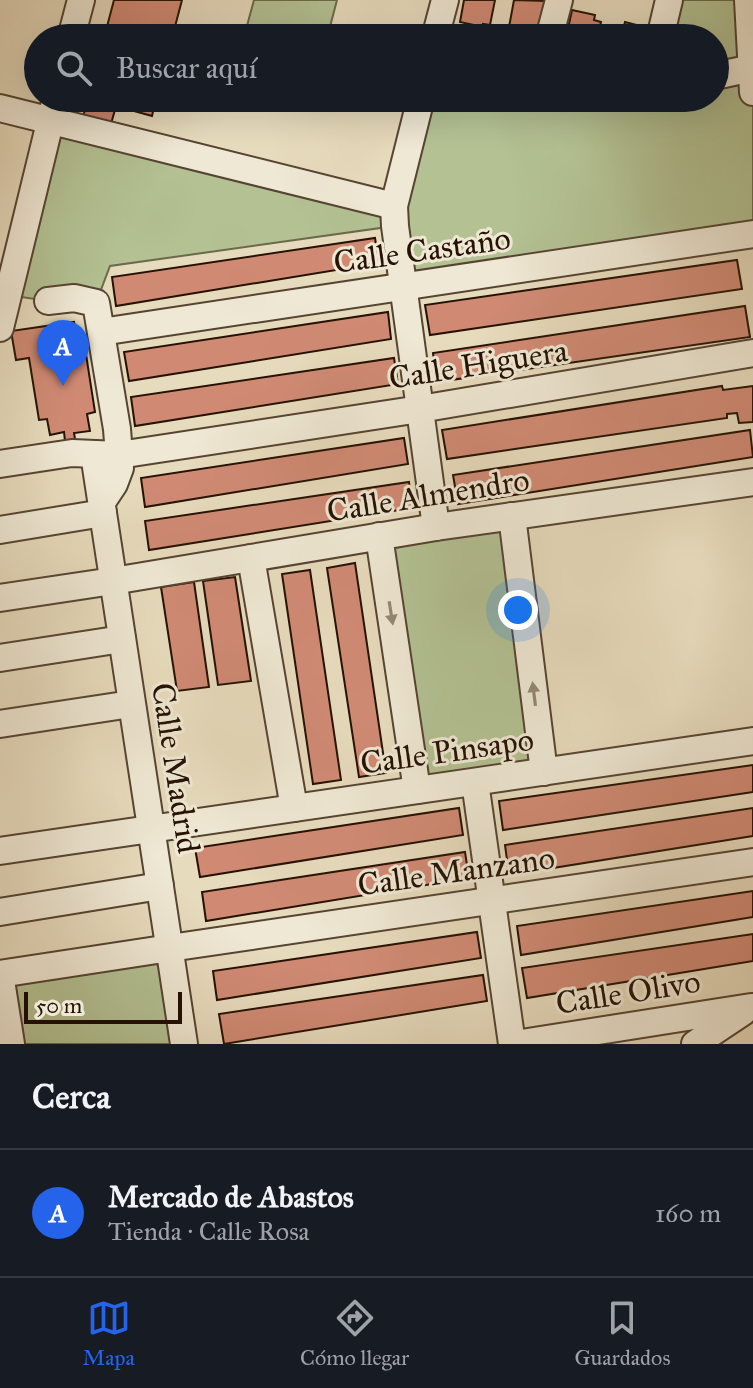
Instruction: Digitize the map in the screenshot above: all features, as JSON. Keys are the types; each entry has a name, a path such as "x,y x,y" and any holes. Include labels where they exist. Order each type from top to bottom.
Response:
{"street":[{"path":"75,24 81,0"},
{"path":"439,24 445,0"},
{"path":"553,24 559,0"},
{"path":"663,24 669,0"},
{"path":"729,78 752,80 748,0"},
{"path":"0,108 24,108"},
{"path":"0,328 8,260 53,112"},
{"path":"65,112 394,206"},
{"path":"418,112 394,206 436,527"},
{"name":"Calle Castaño","path":"101,332 753,234"},
{"path":"0,530 103,508 120,468 106,455 101,332 96,303 74,298 48,301"},
{"name":"Calle Higuera","path":"0,464 72,453 106,455 420,409 753,353"},
{"name":"Calle Almendro","path":"0,598 436,527 753,482"},
{"name":"Calle Madrid","path":"103,508 184,1044"},
{"path":"512,516 544,772"},
{"path":"379,536 417,790"},
{"path":"251,558 294,808"},
{"path":"0,658 122,639"},
{"path":"0,724 131,704"},
{"name":"Calle Pinsapo","path":"0,851 753,741"},
{"path":"475,782 514,1044"},
{"name":"Calle Manzano","path":"0,974 753,862"},
{"path":"0,912 160,886"},
{"path":"0,974 11,1044"},
{"path":"695,1044 752,1006"},
{"name":"Calle Olivo","path":"514,1044 752,1006"}],"green space":[{"path":"254,0 337,0 331,24 247,24"},
{"path":"669,0 748,0 753,92 753,234 404,288 395,226 110,266 96,303 8,295 51,120 394,206 418,112 729,112 729,24 663,24"},
{"path":"512,516 544,772 417,790 379,536"},
{"path":"170,948 184,1044 11,1044 0,974"}],"building":[{"path":"114,0 182,0 176,24 108,24"},
{"path":"464,0 495,0 490,24 460,22"},
{"path":"514,0 546,1 540,24 510,24"},
{"path":"572,10 595,15 594,20 601,22 600,24 569,24"},
{"path":"84,112 114,112 111,124 83,117"},
{"path":"375,238 379,263 116,306 112,277"},
{"path":"737,260 742,289 430,335 425,305"},
{"path":"745,306 750,337 437,382 433,353"},
{"path":"388,312 391,339 129,381 124,352"},
{"path":"74,322 76,335 83,335 95,412 87,414 90,431 74,433 75,439 65,441 64,432 50,435 47,419 39,420 29,358 16,360 11,331"},
{"path":"394,358 398,384 135,426 131,397"},
{"path":"722,386 723,390 753,386 753,422 739,423 737,413 727,414 727,418 447,459 442,430"},
{"path":"750,430 753,457 458,504 453,475"},
{"path":"404,438 408,464 145,507 141,478"},
{"path":"409,482 412,508 149,550 145,521"},
{"path":"355,563 386,773 359,777 327,568"},
{"path":"310,570 341,780 313,784 282,574"},
{"path":"235,577 251,681 218,685 203,581"},
{"path":"194,582 209,687 177,691 161,587"},
{"path":"753,765 753,792 503,830 499,801"},
{"path":"459,808 463,835 200,877 195,848"},
{"path":"753,808 753,836 509,875 505,845"},
{"path":"465,852 469,878 206,921 202,892"},
{"path":"753,891 753,917 521,955 517,926"},
{"path":"477,932 481,958 217,1000 213,971"},
{"path":"753,934 753,961 527,998 522,968"},
{"path":"483,975 487,1001 224,1044 219,1014"}],"place":[{"name":"Mercado de Abastos","path":"63,386"}]}
